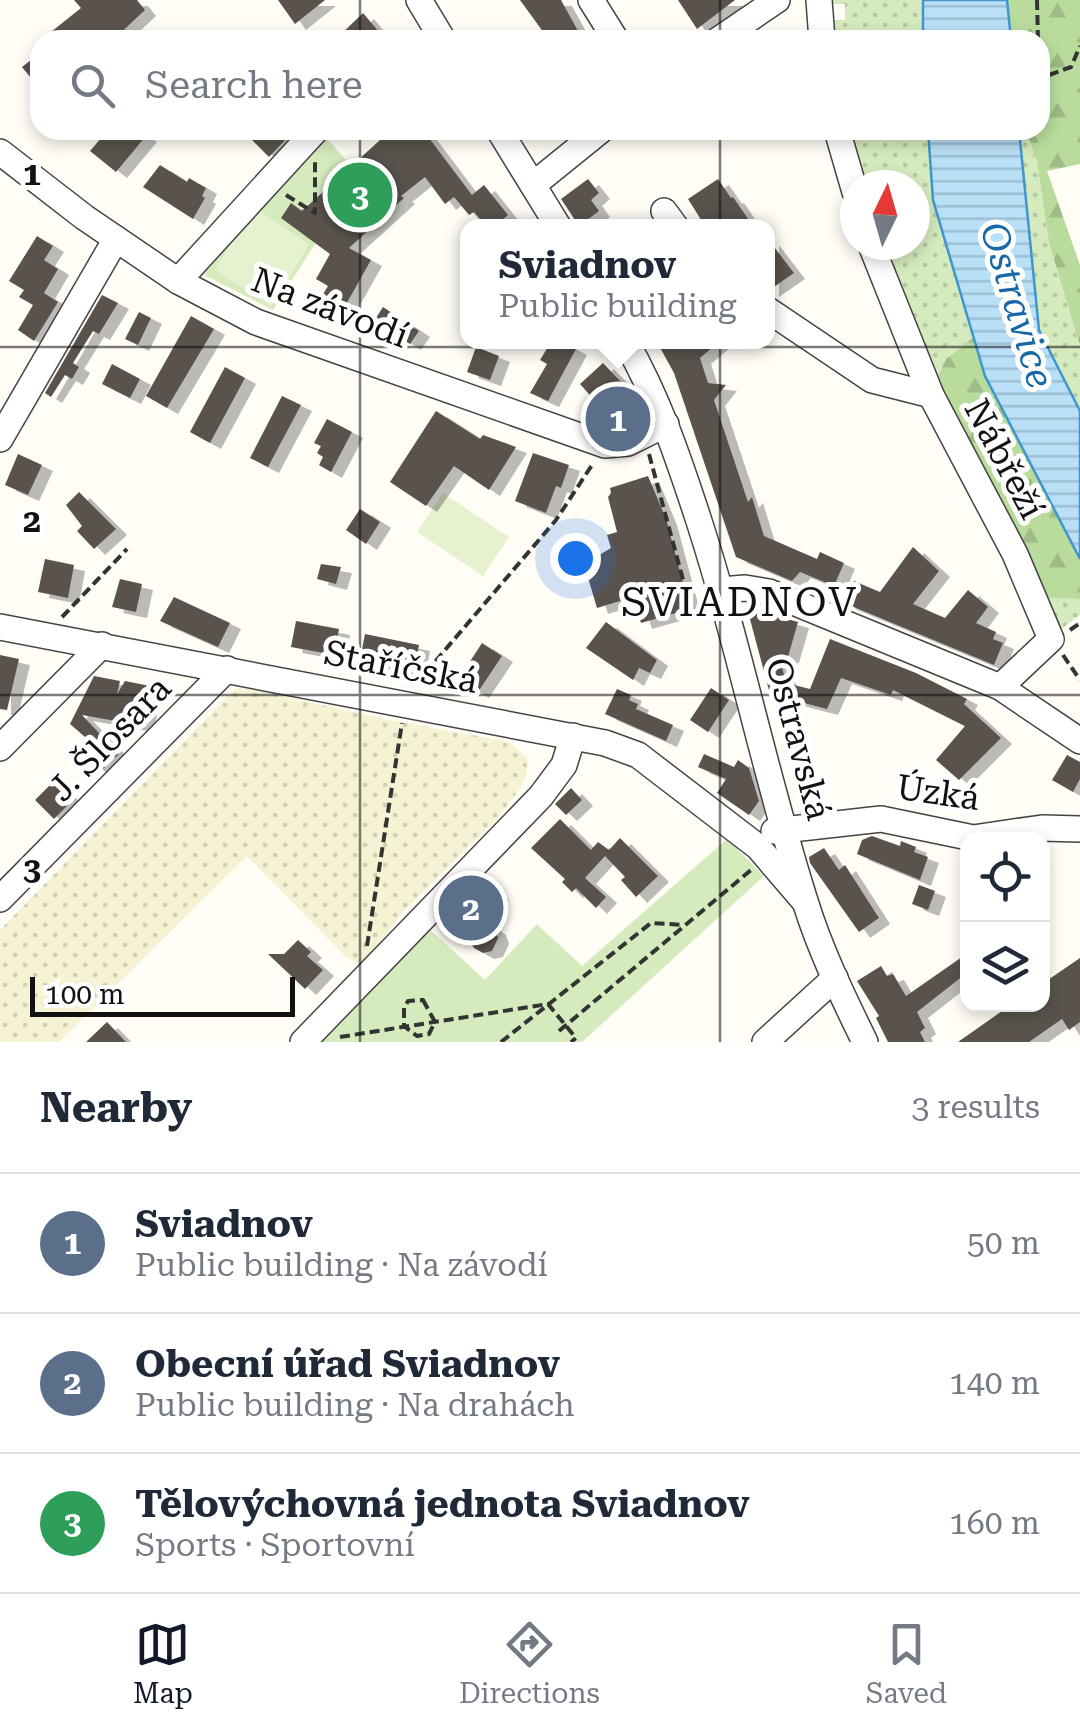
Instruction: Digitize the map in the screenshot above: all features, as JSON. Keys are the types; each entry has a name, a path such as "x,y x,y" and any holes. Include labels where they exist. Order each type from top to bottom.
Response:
{"street":[{"path":"419,0 429,30"},
{"path":"591,0 610,30"},
{"path":"819,0 821,30"},
{"path":"731,30 766,2"},
{"path":"178,280 308,140"},
{"path":"505,140 554,219"},
{"path":"533,185 589,140"},
{"path":"840,140 849,170"},
{"name":"Na závodí","path":"0,152 178,280 256,322 605,445"},
{"path":"2,434 116,238"},
{"name":"Nábřeží","path":"877,260 932,395 1015,554 1051,640 1000,687"},
{"path":"775,315 872,380 932,395"},
{"name":"Ostravská","path":"630,349 666,424 806,902 865,1042"},
{"path":"605,445 628,443 666,424"},
{"path":"717,598 744,588 769,592 1000,687 1080,742"},
{"name":"Staříčská","path":"0,626 574,736 638,754 762,852 806,902"},
{"path":"0,748 102,646"},
{"name":"J. Šlosara","path":"0,900 228,669"},
{"path":"303,1042 541,796 564,765 574,736"},
{"name":"Úzká","path":"786,828 881,819 973,838 1042,828 1080,829"},
{"path":"762,852 776,829 786,828"},
{"path":"765,1042 835,978"}],"path":[{"path":"1037,0 1038,30"},
{"path":"1050,75 1071,67 1080,46"},
{"path":"267,184 315,213 316,140"},
{"path":"642,438 651,458 692,613 717,598"},
{"path":"367,945 402,703 556,520 605,445"},
{"path":"45,635 127,549"},
{"path":"1055,643 1080,680"},
{"path":"558,1031 685,925 762,852"},
{"path":"500,1042 651,922 685,925"},
{"path":"404,1026 408,1001 422,1000 435,1022"},
{"path":"332,1038 548,1004"},
{"path":"548,1004 576,1038 571,1042"},
{"path":"404,1026 417,1036 429,1034 435,1022"}],"shaded area":[{"path":"236,688 510,742 527,758 527,772 522,786 496,820 406,909 365,961 358,963 345,956 247,856 59,1042 0,1042 0,930"}],"green space":[{"path":"830,0 923,0 923,30 831,30 831,20 845,20 845,4 830,4"},
{"path":"1008,0 1080,0 1080,164 1047,171 1080,265 1080,346 1049,243 1037,162 1029,140 1050,140 1050,30 1010,30"},
{"path":"314,140 328,140 351,166 320,195 329,222 273,310 206,276 201,266"},
{"path":"847,140 929,140 933,200 974,337 946,359 934,385 886,260 930,260 930,170 857,170"},
{"path":"1020,140 1029,140 1037,162 1049,243 1080,346 1080,411 1039,330"},
{"path":"257,209 309,244 270,306 215,270 250,211"},
{"path":"974,337 985,376 1080,559 1080,599 1042,598 934,385 946,359"},
{"path":"443,493 509,537 483,576 417,532"},
{"path":"1042,598 1080,599 1080,615 1057,632"},
{"path":"727,839 764,876 582,1042 313,1042 426,926 485,980 537,924 582,966"}],"water":[{"path":"923,0 1007,0 1010,30 923,30"},
{"name":"Ostravice","path":"929,140 1020,140 1039,330 1080,411 1080,559 985,376 933,200"}],"building":[{"path":"74,0 137,0 145,10 124,30 54,30 81,8"},
{"path":"278,0 325,0 295,24"},
{"path":"520,0 561,0 578,30 542,30"},
{"path":"678,0 735,0 697,29"},
{"path":"363,13 377,30 345,30"},
{"path":"30,61 30,77 22,67"},
{"path":"99,140 143,140 116,172 90,151"},
{"path":"252,140 285,140 269,157"},
{"path":"380,140 431,140 472,195 484,185 508,215 503,219 480,219 474,212 469,215 454,197 445,204 425,177 349,248 371,260 344,308 322,296 328,286 316,279 330,254 281,218 291,203 302,211"},
{"path":"160,165 187,182 189,178 206,188 193,219 143,187"},
{"path":"588,179 599,193 591,200 599,211 588,219 574,219 561,199"},
{"path":"718,179 748,219 701,219 688,199"},
{"path":"37,236 53,246 44,260 58,269 44,293 58,302 34,341 18,330 33,305 19,297 24,290 9,281"},
{"path":"775,248 794,273 775,286"},
{"path":"102,295 118,303 99,334 93,331 73,363 79,367 72,379 65,375 51,397 45,393"},
{"path":"383,307 419,331 410,344 374,321"},
{"path":"139,312 151,318 138,345 125,339"},
{"path":"191,316 214,329 167,408 146,396"},
{"path":"475,349 499,356 490,380 467,372"},
{"path":"547,349 576,349 548,401 530,393 547,364 540,360"},
{"path":"661,349 711,349 700,358 708,383 726,385 714,400 748,502 752,497 764,536 817,559 820,552 844,563 834,586 800,572 792,581 736,557 674,373"},
{"path":"603,363 622,383 614,391 637,410 622,427 611,428 600,418 606,413 580,384"},
{"path":"112,364 140,379 130,398 102,384"},
{"path":"225,367 245,378 210,443 190,432"},
{"path":"282,396 301,405 268,467 250,458"},
{"path":"436,411 480,439 483,435 516,447 489,490 454,466 426,506 390,482"},
{"path":"327,419 352,432 331,472 319,465 323,457 317,453 321,446 314,443"},
{"path":"533,453 569,465 546,513 515,501"},
{"path":"18,454 42,465 28,495 5,485"},
{"path":"648,476 666,519 690,609 641,623 633,597 597,608 584,564 611,548 607,535 617,532 608,497 610,488"},
{"path":"79,492 116,529 94,549 77,531 82,526 66,505"},
{"path":"360,509 380,522 366,544 346,530"},
{"path":"913,547 939,571 913,604 945,618 968,590 988,607 976,623 996,632 993,639 1003,643 994,665 844,603 854,581 880,592"},
{"path":"45,559 74,565 68,598 38,592"},
{"path":"321,564 341,567 336,584 317,579"},
{"path":"120,579 142,584 136,612 112,607"},
{"path":"174,597 230,623 218,647 160,621"},
{"path":"747,608 798,622 788,657 780,659 786,683 810,689 830,639 916,673 967,699 964,704 1001,738 959,780 936,760 965,726 893,690 891,695 841,678 827,709 770,694"},
{"path":"296,621 339,629 334,655 291,647"},
{"path":"606,622 657,660 650,673 639,668 633,680 586,648"},
{"path":"365,634 419,645 414,671 360,660"},
{"path":"482,643 502,656 478,692 458,680"},
{"path":"0,655 19,659 7,710 0,709"},
{"path":"94,676 120,681 117,694 125,681 150,686 143,726 82,715 119,754 100,772 83,754 93,744 70,724"},
{"path":"711,688 729,700 708,732 690,720"},
{"path":"617,689 631,695 629,700 638,704 636,709 673,725 666,741 605,714"},
{"path":"704,754 734,767 738,760 749,768 759,801 749,815 717,793 726,779 698,767"},
{"path":"1067,755 1080,762 1080,779 1073,792 1052,780"},
{"path":"54,781 73,800 54,819 35,800"},
{"path":"571,788 582,800 566,815 555,804"},
{"path":"560,819 591,850 598,842 609,850 620,838 658,876 636,897 621,880 625,877 605,856 585,878 606,897 596,908 576,888 572,892 562,882 565,879 531,848"},
{"path":"872,836 900,846 901,841 928,857 920,880 857,854 862,840"},
{"path":"824,848 839,870 845,865 879,918 859,932 810,863 809,857"},
{"path":"484,880 498,894 477,916 495,929 498,938 492,951 483,953 474,948 463,930 456,937 441,923"},
{"path":"919,885 935,891 928,910 912,904"},
{"path":"298,940 311,952 307,956 323,970 305,989 268,954 284,954"},
{"path":"960,958 960,978 917,1012 925,1028 920,1032 925,1042 888,1042 876,1018 879,1016 857,981 881,966 887,976 893,974 906,996"},
{"path":"1080,958 1080,1022 1069,1030 1062,1019 1029,1042 958,1042 1001,1012 1050,1012 1050,979"},
{"path":"107,1022 126,1042 86,1042"}],"place":[{"name":"Tělovýchovná jednota Sviadnov","path":"360,195"},
{"name":"Sviadnov","path":"618,419"},
{"name":"Obecní úřad Sviadnov","path":"471,908"}],"district":[{"name":"SVIADNOV","path":"740,602"}]}
